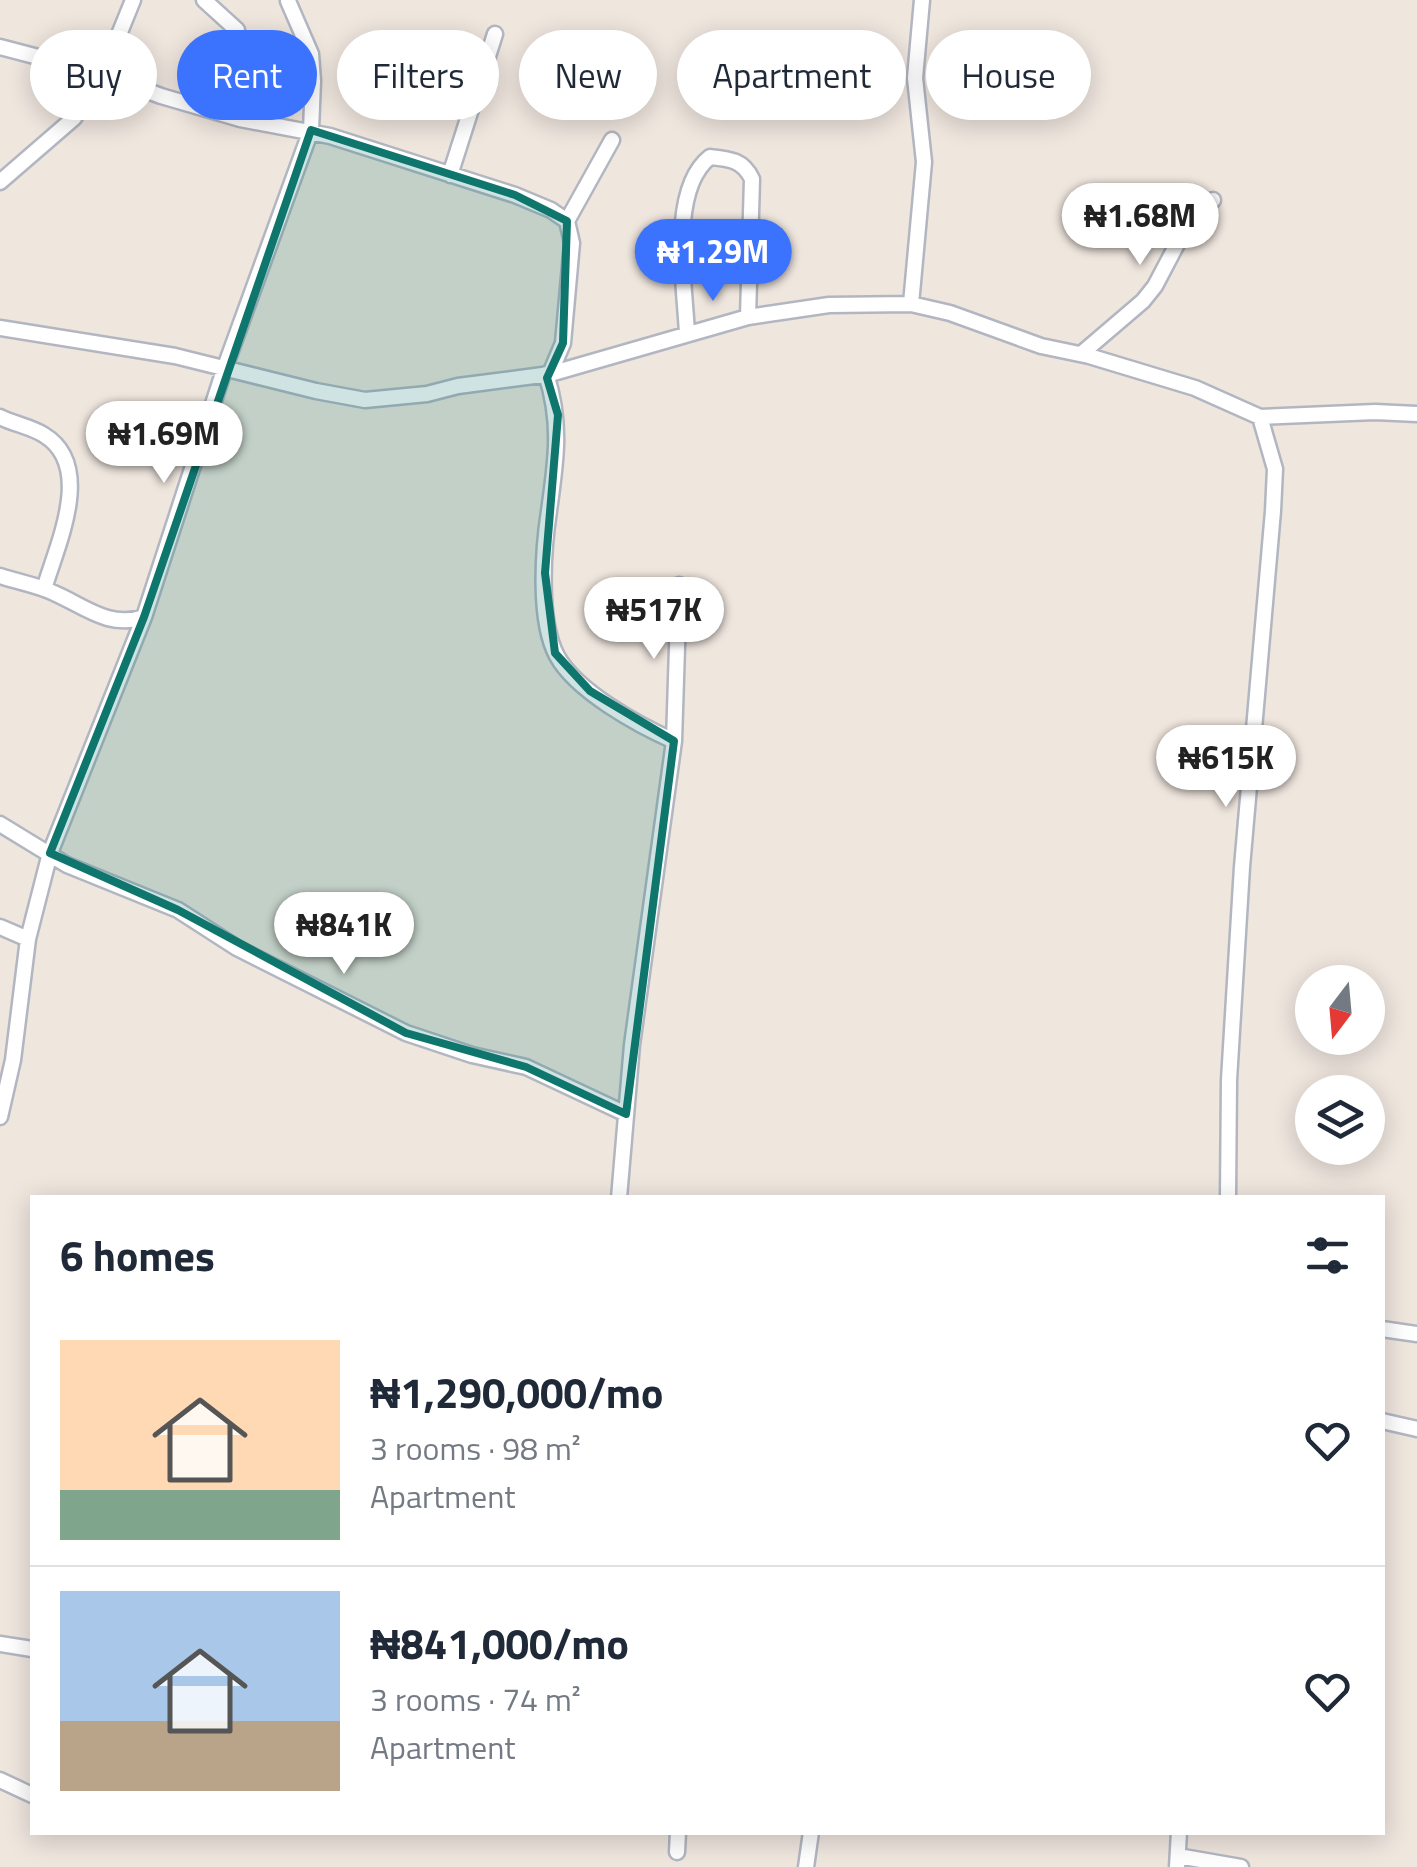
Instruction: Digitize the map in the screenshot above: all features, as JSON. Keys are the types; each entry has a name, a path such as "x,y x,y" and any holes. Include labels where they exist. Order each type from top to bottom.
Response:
{"street":[{"path":"121,30 133,0"},
{"path":"204,0 237,30"},
{"path":"911,304 924,162 915,78 922,0"},
{"path":"0,1117 13,1060 28,939 50,854 144,618 225,367 311,130 311,54 288,1"},
{"path":"0,46 30,54"},
{"path":"157,94 240,119 311,130 515,195 551,210 567,222 572,243 563,343 548,374 558,415 545,572 547,624 562,664 590,691 674,742"},
{"path":"0,182 72,120"},
{"path":"450,174 467,120"},
{"path":"567,222 612,140"},
{"path":"687,334 684,205 693,177 710,156 734,159 748,170 752,179 748,317"},
{"path":"1081,354 1143,301 1186,227 1214,200"},
{"path":"0,328 174,356 366,400 548,374 748,317 829,305 911,304 950,313 1041,346 1195,388 1260,417 1417,414"},
{"path":"563,343 578,366"},
{"path":"1228,1195 1229,1080 1242,867 1273,511 1274,469 1260,417"},
{"path":"0,418 44,434 62,450 68,463 66,515 44,589"},
{"path":"0,576 44,589 105,618 144,618"},
{"path":"618,1195 645,946 674,742 678,585"},
{"path":"0,824 67,865 178,910 236,948 406,1033 472,1055 518,1064 626,1114"},
{"path":"0,928 28,939"},
{"path":"1385,1329 1417,1334"},
{"path":"1385,1422 1417,1429"},
{"path":"0,1644 30,1649"},
{"path":"0,1780 30,1794"},
{"path":"677,1852 678,1835"},
{"path":"806,1867 811,1835"},
{"path":"1179,1835 1177,1862 1241,1867"}],"highlighted area":[{"path":"311,130 515,195 567,221 563,343 547,378 558,415 545,573 555,653 590,691 674,741 626,1114 526,1067 406,1033 178,910 50,853 144,617"}]}
